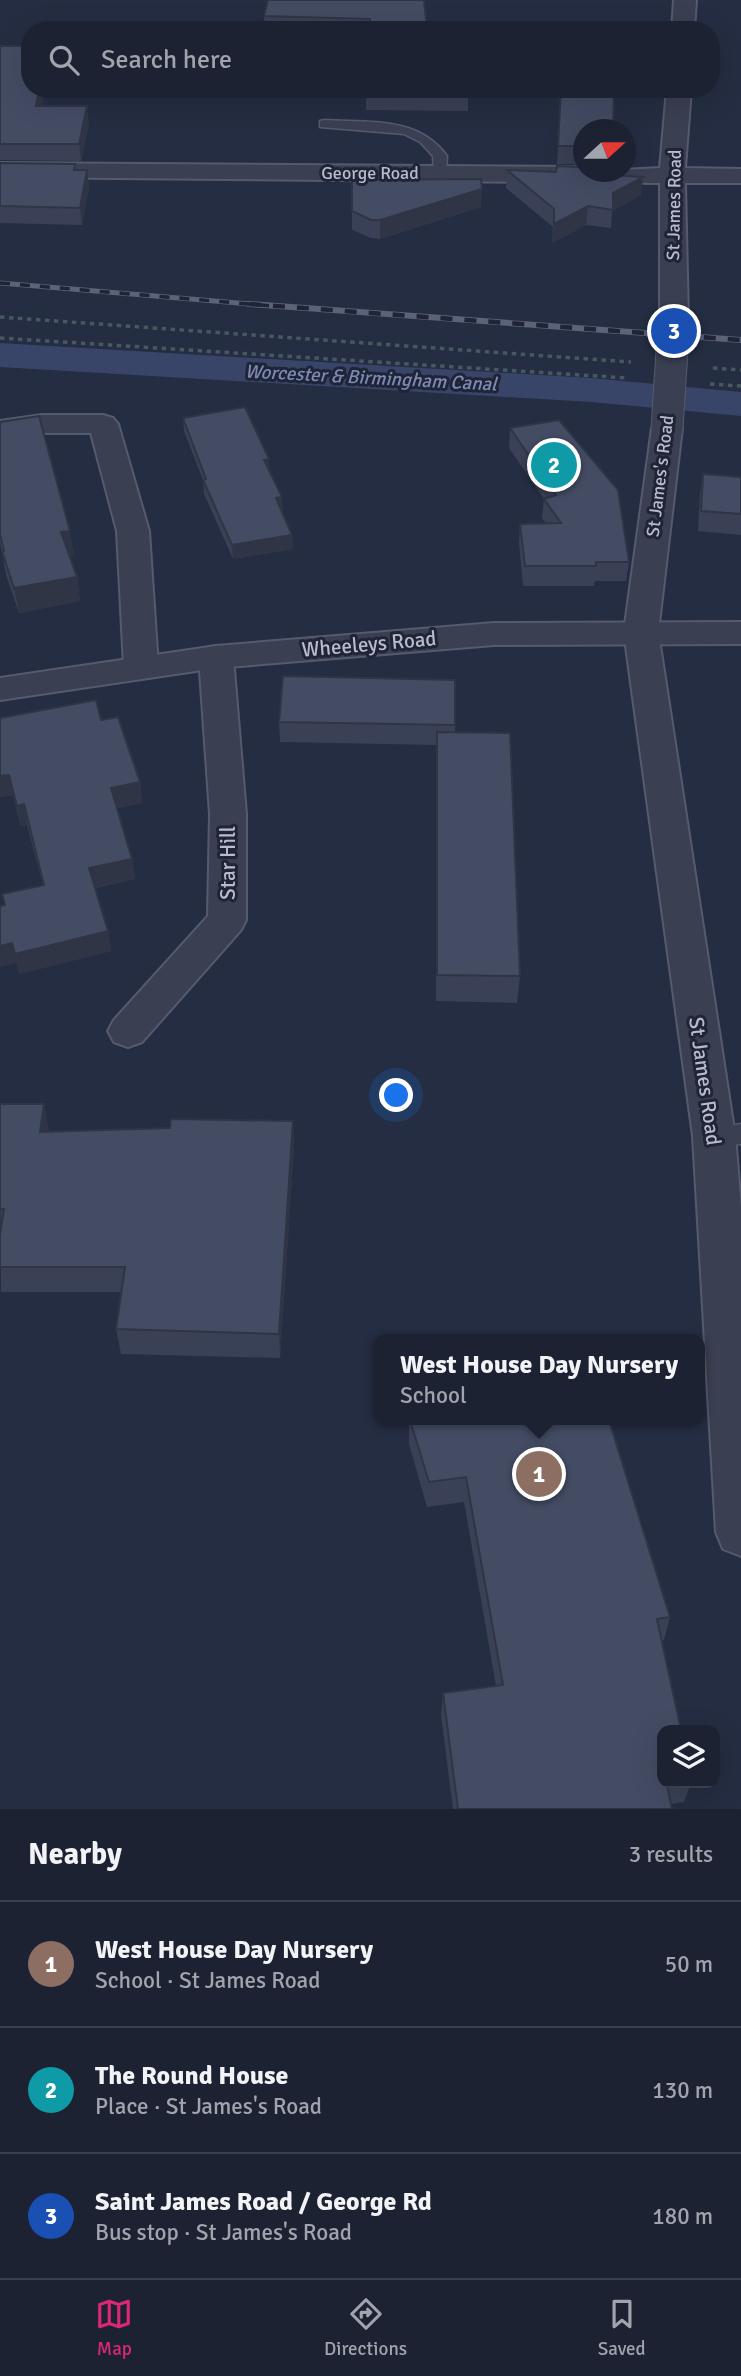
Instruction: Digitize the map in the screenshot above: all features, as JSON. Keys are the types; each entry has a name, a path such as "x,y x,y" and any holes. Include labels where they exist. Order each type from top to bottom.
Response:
{"street":[{"path":"684,21 685,0"},
{"name":"St James Road","path":"674,320 672,176 678,98"},
{"name":"George Road","path":"0,170 741,176"},
{"name":"St James's Road","path":"641,632 667,428 674,320"},
{"path":"0,430 42,424 103,424 133,531 141,667"},
{"name":"St James Road","path":"641,632 728,1135 741,1532"},
{"name":"Wheeleys Road","path":"0,689 216,657 494,634 741,633"},
{"name":"Star Hill","path":"128,1031 227,920 228,814 216,657"}],"lane":[{"path":"325,124 417,133 426,139 440,156 439,174"}],"path":[{"path":"0,317 644,363"},
{"path":"0,338 631,379"},
{"path":"713,368 741,370"},
{"path":"700,383 741,386"}],"building":[{"path":"268,0 424,0 426,21 370,21 264,16"},
{"path":"0,46 21,46 21,98 37,98 36,106 87,106 79,144 0,144"},
{"path":"561,98 614,98 613,119 573,119 573,146 558,146"},
{"path":"0,163 75,164 74,170 87,170 80,208 0,206"},
{"path":"557,166 573,167 573,182 634,182 613,193 613,210 588,206 554,224 554,209 507,170 556,172"},
{"path":"481,179 482,189 380,220 371,220 352,211 352,180"},
{"path":"245,407 269,459 264,460 282,497 276,498 292,535 232,545 203,480 206,479 183,418"},
{"path":"39,416 70,531 61,532 77,577 14,588 2,551 0,534 0,422"},
{"path":"559,420 618,490 629,562 596,562 596,566 525,566 520,524 561,523 544,499 556,495 510,428"},
{"path":"703,474 741,477 741,514 701,511"},
{"path":"283,676 455,680 455,725 279,722"},
{"path":"96,700 101,720 118,717 140,782 111,788 132,859 89,868 108,931 15,954 12,943 0,946 0,906 5,905 2,894 44,885 24,804 17,806 9,775 0,776 0,718"},
{"path":"437,732 510,733 520,976 437,975"},
{"path":"0,1104 44,1104 40,1132 170,1128 171,1119 293,1121 279,1334 116,1329 125,1267 0,1267 0,1235 4,1209 0,1209"},
{"path":"412,1425 611,1425 670,1617 657,1619 680,1725 657,1725 657,1788 668,1788 672,1809 458,1809 443,1693 503,1685 466,1477 429,1482"}],"waterway":[{"name":"Worcester & Birmingham Canal","path":"0,355 591,390 741,404"}],"railway":[{"path":"0,283 251,304"},
{"path":"251,304 741,340"},
{"path":"251,304 273,306"}],"place":[{"name":"Saint James Road / George Rd","path":"674,331"},
{"name":"The Round House","path":"554,465"},
{"name":"West House Day Nursery","path":"539,1474"}]}
